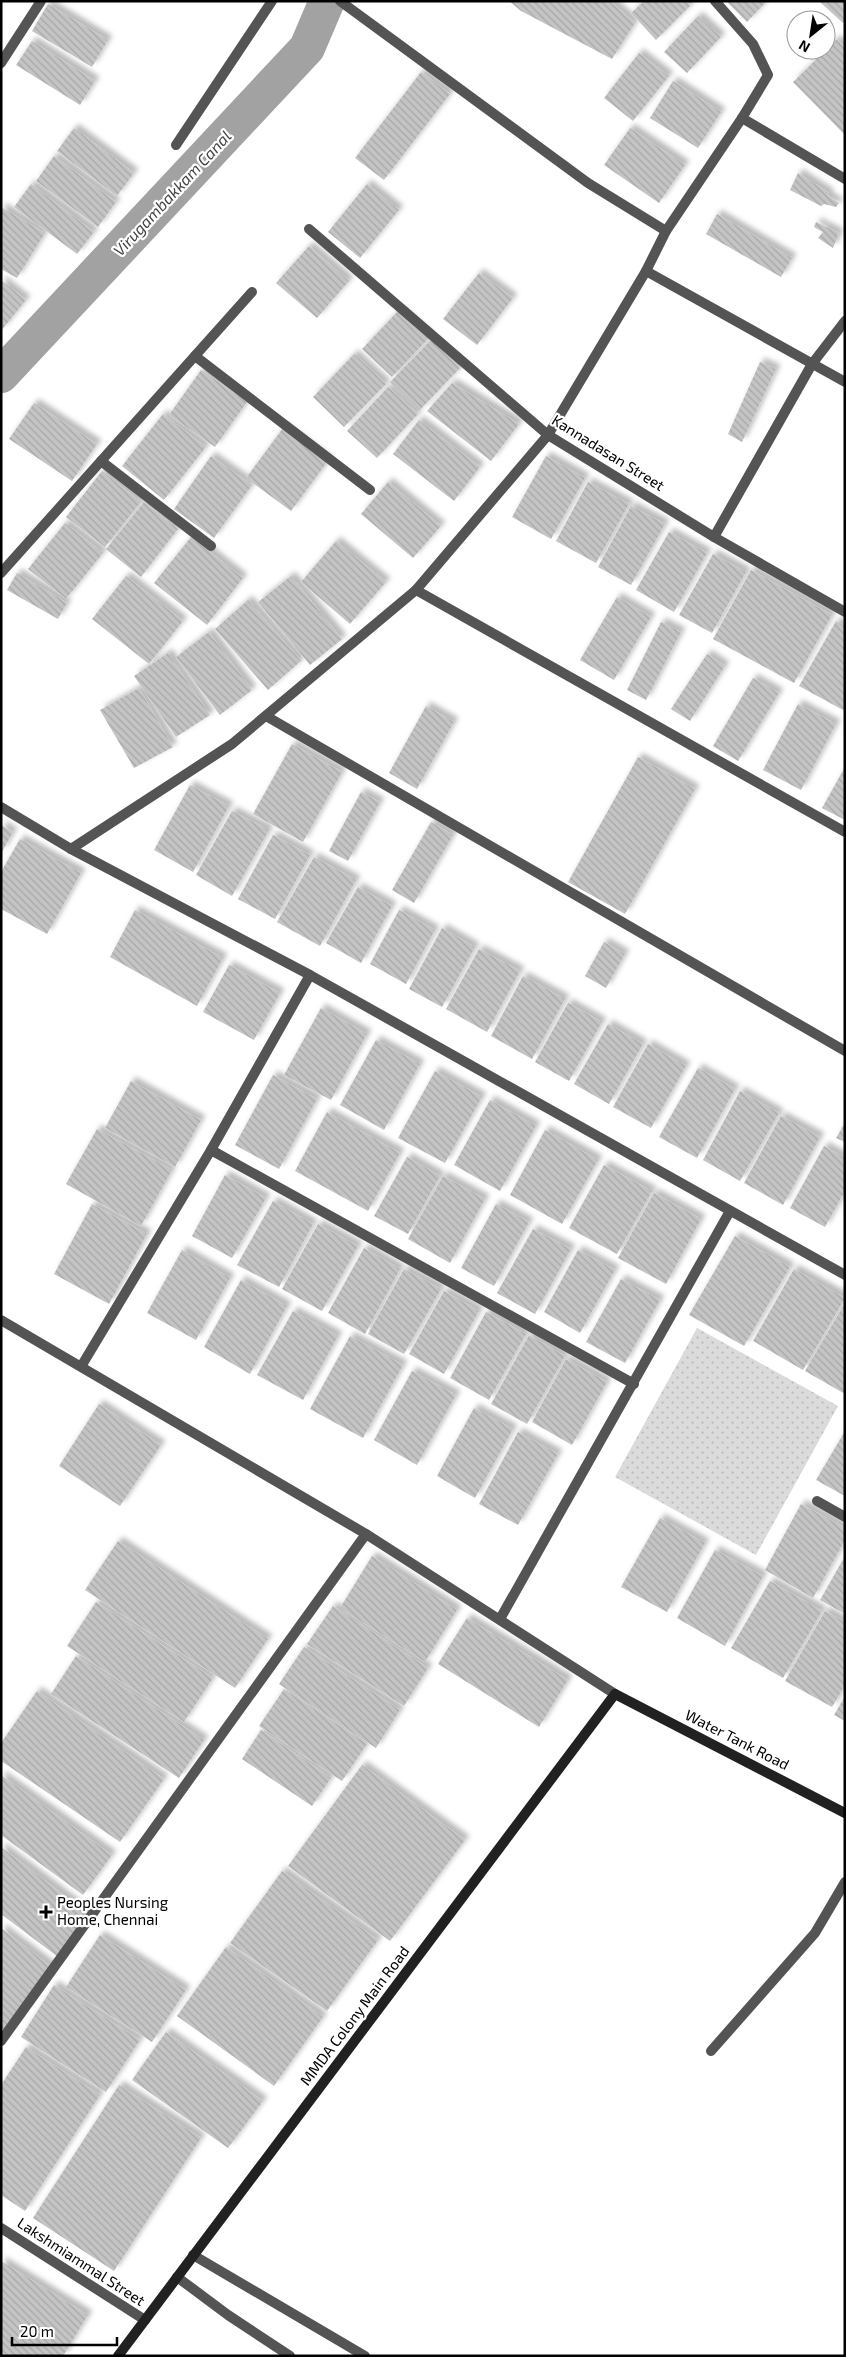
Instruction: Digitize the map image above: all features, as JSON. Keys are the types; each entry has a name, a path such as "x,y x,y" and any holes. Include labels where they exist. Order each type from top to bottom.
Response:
{"street":[{"path":"1,63 41,1"},
{"path":"176,145 272,1"},
{"path":"340,1 588,183 666,231"},
{"path":"71,849 232,744 416,590 548,435 646,271 666,231 742,118 768,75 752,44 715,1"},
{"path":"742,118 845,179"},
{"name":"Kannadasan Street","path":"309,229 548,435 714,537 845,612"},
{"path":"646,271 845,382"},
{"path":"1,573 252,292"},
{"path":"714,537 812,364 845,322"},
{"path":"195,356 370,490"},
{"path":"102,461 211,546"},
{"path":"416,590 845,832"},
{"path":"266,716 845,1051"},
{"path":"1,807 71,849 310,976 845,1275"},
{"path":"82,1365 211,1150 310,976"},
{"path":"211,1150 634,1384"},
{"path":"500,1618 634,1384 730,1211"},
{"path":"1,1320 82,1365 366,1534 500,1618 615,1694"},
{"path":"817,1501 845,1517"},
{"path":"1,2041 366,1534"},
{"name":"Water Tank Road","path":"615,1694 845,1813"},
{"name":"MMDA Colony Main Road","path":"118,2356 615,1694"},
{"path":"711,2051 814,1933 845,1882"},
{"name":"Lakshmiammal Street","path":"1,2228 144,2320"},
{"path":"193,2256 365,2356"},
{"path":"178,2277 290,2356"}],"shaded area":[{"path":"697,1328 838,1406 756,1555 615,1477"}],"building":[{"path":"509,1 610,1 635,23 612,59 521,11"},
{"path":"644,1 686,1 690,6 656,40 631,13"},
{"path":"726,1 767,1 747,22"},
{"path":"819,1 845,1 845,21 843,23 836,17 836,10 829,10"},
{"path":"48,4 108,40 92,67 32,31"},
{"path":"698,16 721,37 687,73 664,52"},
{"path":"836,40 845,47 845,135 793,82 816,60 836,60"},
{"path":"32,41 95,81 80,105 16,65"},
{"path":"639,53 669,76 633,121 604,98"},
{"path":"421,72 450,94 384,180 355,158"},
{"path":"673,81 721,112 698,148 650,118"},
{"path":"74,128 134,173 117,196 57,151"},
{"path":"630,128 685,165 659,203 604,165"},
{"path":"54,156 116,202 98,227 36,181"},
{"path":"798,173 829,193 828,196 839,203 836,207 824,204 821,206 790,190"},
{"path":"31,184 94,232 77,254 14,207"},
{"path":"367,184 399,210 360,258 328,232"},
{"path":"1,207 45,233 17,278 1,269"},
{"path":"717,214 792,258 781,277 706,234"},
{"path":"816,222 839,233 833,248 818,238 823,232 814,227"},
{"path":"309,246 349,281 317,318 276,283"},
{"path":"479,273 513,298 477,345 443,319"},
{"path":"1,280 26,300 1,331"},
{"path":"399,310 429,338 392,377 362,349"},
{"path":"431,340 460,368 419,411 390,382"},
{"path":"354,354 386,384 344,427 313,397"},
{"path":"760,362 776,369 742,442 728,434"},
{"path":"201,370 247,402 215,447 169,415"},
{"path":"452,383 519,424 491,461 427,411"},
{"path":"388,387 418,414 377,458 347,431"},
{"path":"34,403 97,444 72,481 9,439"},
{"path":"163,414 206,447 164,500 122,466"},
{"path":"419,420 480,467 454,501 393,454"},
{"path":"283,428 328,461 291,511 246,478"},
{"path":"211,456 252,485 214,538 174,509"},
{"path":"546,456 585,478 551,539 512,517"},
{"path":"102,471 141,502 105,547 66,517"},
{"path":"388,482 441,526 413,558 361,514"},
{"path":"588,482 629,504 596,563 556,541"},
{"path":"144,502 178,529 141,577 106,549"},
{"path":"631,506 665,524 631,585 598,567"},
{"path":"65,523 103,553 66,599 28,569"},
{"path":"669,532 707,553 674,612 636,590"},
{"path":"191,537 243,578 207,625 154,583"},
{"path":"336,541 386,582 350,624 301,582"},
{"path":"713,554 746,572 712,633 679,615"},
{"path":"751,570 832,615 794,683 713,639"},
{"path":"17,573 67,603 58,619 7,590"},
{"path":"126,576 183,621 149,664 92,619"},
{"path":"291,576 342,639 310,665 258,602"},
{"path":"617,597 651,617 614,680 580,660"},
{"path":"248,600 301,661 268,690 215,629"},
{"path":"836,621 845,626 845,707 843,710 799,686"},
{"path":"661,622 681,632 646,700 627,690"},
{"path":"209,632 252,690 220,715 176,657"},
{"path":"168,653 210,715 176,737 134,676"},
{"path":"707,654 725,666 690,721 671,709"},
{"path":"753,678 779,693 738,761 713,746"},
{"path":"139,688 173,747 134,768 100,710"},
{"path":"798,704 836,724 801,790 763,770"},
{"path":"426,706 454,722 417,789 389,773"},
{"path":"292,744 342,772 303,842 253,814"},
{"path":"638,757 695,789 625,914 568,882"},
{"path":"845,767 845,820 822,808"},
{"path":"190,785 229,806 193,872 154,850"},
{"path":"361,792 380,802 348,861 329,851"},
{"path":"232,811 269,830 232,896 196,875"},
{"path":"431,822 453,835 414,903 392,890"},
{"path":"1,825 13,832 1,854"},
{"path":"273,835 310,855 275,919 238,899"},
{"path":"20,839 81,873 47,934 1,909 1,872"},
{"path":"314,857 356,880 320,946 277,922"},
{"path":"358,887 392,906 361,963 326,943"},
{"path":"135,910 223,958 197,1006 110,957"},
{"path":"399,910 435,930 406,984 370,964"},
{"path":"442,928 475,947 442,1007 409,989"},
{"path":"604,942 625,954 606,988 585,976"},
{"path":"479,949 520,971 487,1032 446,1009"},
{"path":"229,965 280,993 254,1040 203,1012"},
{"path":"523,976 565,999 532,1059 491,1036"},
{"path":"568,1003 602,1022 569,1081 535,1062"},
{"path":"321,1008 367,1034 331,1100 284,1075"},
{"path":"608,1024 643,1044 609,1104 574,1084"},
{"path":"376,1040 420,1064 384,1130 340,1105"},
{"path":"648,1044 686,1066 651,1128 613,1107"},
{"path":"698,1068 735,1089 697,1158 659,1137"},
{"path":"435,1071 482,1097 445,1163 398,1138"},
{"path":"273,1075 317,1099 279,1169 235,1145"},
{"path":"131,1081 201,1120 175,1167 105,1128"},
{"path":"740,1091 779,1113 740,1181 703,1160"},
{"path":"490,1100 536,1126 500,1191 454,1165"},
{"path":"327,1112 400,1153 368,1211 295,1171"},
{"path":"781,1116 820,1137 783,1205 744,1183"},
{"path":"845,1123 845,1142 836,1138"},
{"path":"97,1129 172,1170 141,1226 66,1184"},
{"path":"545,1130 598,1160 562,1224 510,1195"},
{"path":"824,1146 845,1158 845,1191 825,1227 790,1208"},
{"path":"407,1157 440,1176 408,1234 374,1216"},
{"path":"604,1165 652,1191 617,1254 569,1228"},
{"path":"225,1175 266,1198 232,1258 192,1236"},
{"path":"443,1176 485,1199 450,1263 408,1239"},
{"path":"654,1193 701,1219 666,1284 618,1258"},
{"path":"273,1201 313,1224 279,1287 237,1265"},
{"path":"92,1204 147,1234 109,1304 54,1274"},
{"path":"496,1204 529,1222 494,1286 461,1268"},
{"path":"318,1224 358,1246 322,1311 282,1289"},
{"path":"533,1229 571,1249 535,1314 497,1293"},
{"path":"735,1236 790,1267 744,1346 689,1315"},
{"path":"364,1248 400,1269 365,1334 328,1313"},
{"path":"182,1250 230,1278 196,1340 147,1313"},
{"path":"578,1250 615,1270 580,1333 544,1312"},
{"path":"404,1269 441,1289 404,1354 368,1334"},
{"path":"794,1269 845,1298 803,1370 753,1341"},
{"path":"621,1279 660,1300 625,1363 586,1342"},
{"path":"241,1280 287,1306 250,1374 204,1347"},
{"path":"444,1291 479,1311 444,1374 409,1354"},
{"path":"845,1303 845,1394 805,1371"},
{"path":"293,1311 338,1336 303,1400 257,1375"},
{"path":"486,1312 526,1334 489,1400 450,1378"},
{"path":"529,1335 565,1356 527,1424 491,1404"},
{"path":"350,1336 403,1365 363,1438 310,1409"},
{"path":"566,1359 607,1382 572,1445 532,1422"},
{"path":"412,1371 456,1395 417,1465 374,1440"},
{"path":"99,1404 161,1445 120,1506 59,1466"},
{"path":"474,1408 513,1429 475,1498 437,1476"},
{"path":"845,1431 845,1496 816,1480"},
{"path":"518,1432 558,1454 518,1525 479,1504"},
{"path":"801,1504 845,1528 845,1540 813,1598 765,1570"},
{"path":"660,1518 705,1543 667,1612 621,1587"},
{"path":"118,1541 268,1639 235,1688 85,1590"},
{"path":"715,1550 763,1576 725,1646 677,1618"},
{"path":"372,1556 457,1610 425,1662 340,1608"},
{"path":"845,1556 845,1614 820,1600"},
{"path":"770,1581 822,1611 783,1678 731,1648"},
{"path":"96,1602 213,1678 184,1722 67,1646"},
{"path":"333,1606 428,1668 404,1706 307,1644"},
{"path":"825,1611 845,1622 845,1685 832,1707 785,1681"},
{"path":"467,1618 568,1680 539,1727 438,1664"},
{"path":"304,1647 400,1710 376,1748 279,1684"},
{"path":"76,1656 204,1740 179,1778 51,1694"},
{"path":"284,1689 367,1744 342,1781 259,1726"},
{"path":"37,1691 164,1779 120,1842 1,1761 1,1743"},
{"path":"845,1696 845,1721 834,1715"},
{"path":"261,1730 331,1778 312,1806 242,1759"},
{"path":"362,1765 465,1840 390,1941 288,1866"},
{"path":"1,1775 112,1855 83,1895 1,1835"},
{"path":"1,1847 90,1915 58,1957 1,1914"},
{"path":"282,1871 378,1940 327,2011 230,1943"},
{"path":"1,1928 53,1968 4,2030 1,2028"},
{"path":"100,1935 186,1990 152,2042 66,1987"},
{"path":"226,1947 323,2017 274,2086 177,2016"},
{"path":"54,1985 140,2040 106,2092 21,2037"},
{"path":"166,2032 263,2101 228,2148 132,2080"},
{"path":"26,2047 100,2095 25,2211 1,2195 1,2085"},
{"path":"119,2085 201,2138 114,2271 33,2218"},
{"path":"1,2261 88,2315 63,2356 1,2356"}],"waterway":[{"name":"Virugambakkam Canal","path":"1,375 307,48 327,1"}],"place":[{"name":"Peoples Nursing Home, Chennai","path":"46,1912"}]}
